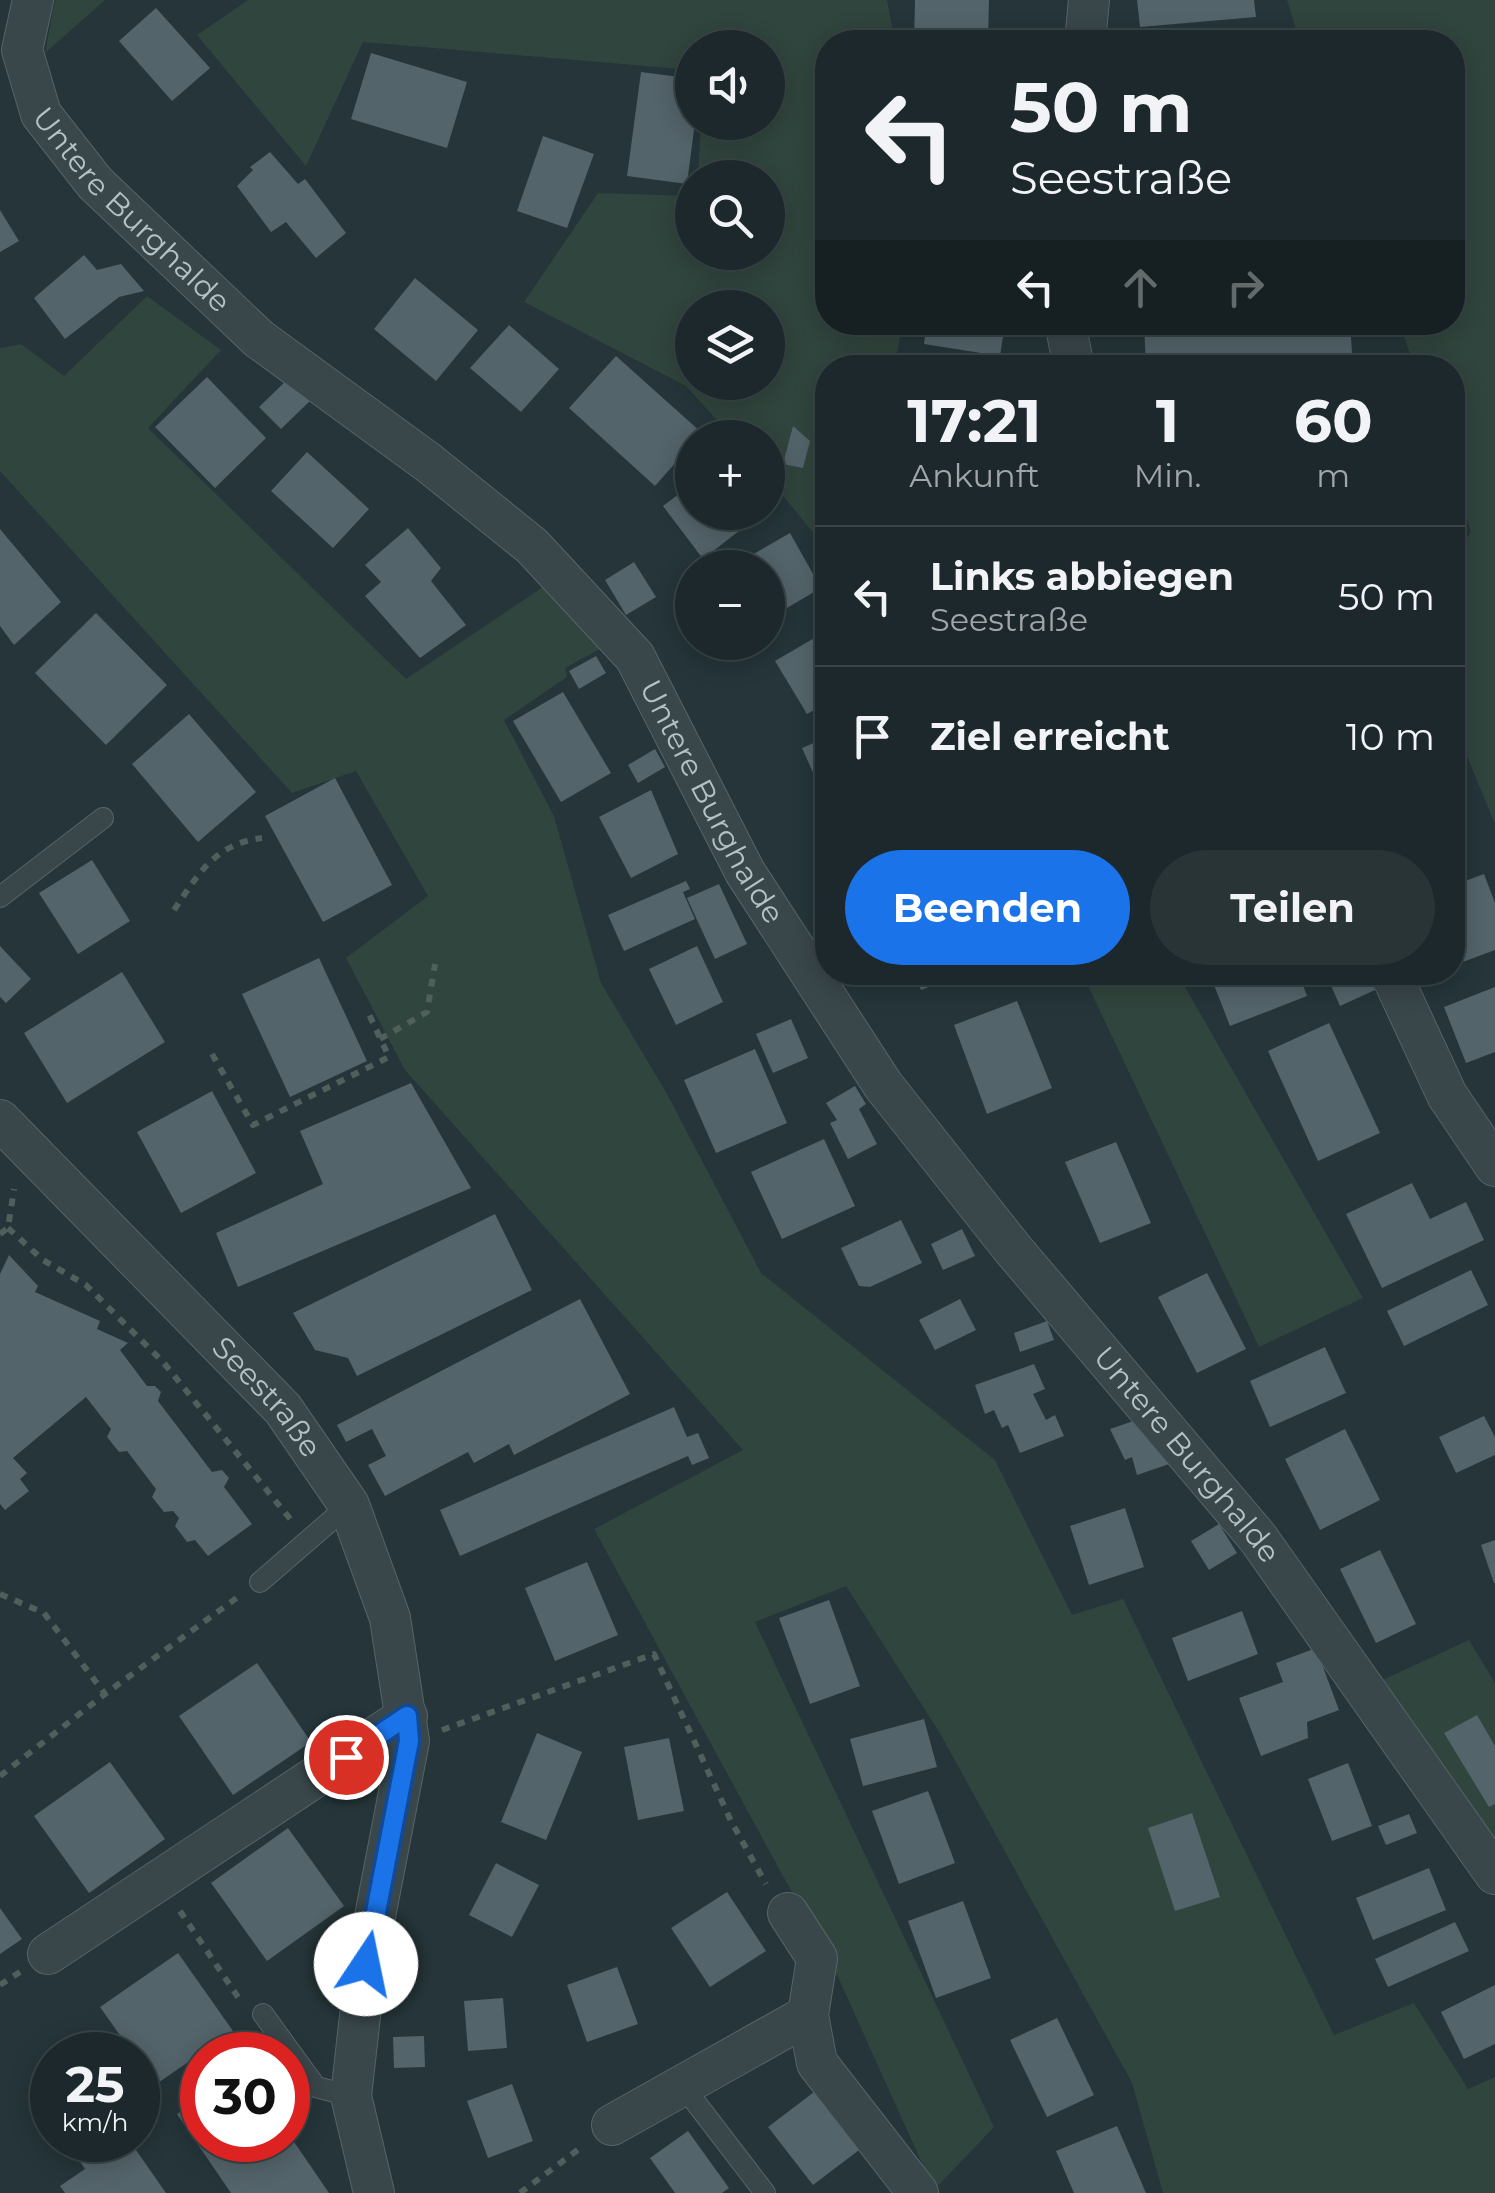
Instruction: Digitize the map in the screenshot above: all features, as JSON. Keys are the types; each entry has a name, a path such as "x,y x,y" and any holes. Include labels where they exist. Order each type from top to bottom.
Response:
{"street":[{"name":"Untere Burghalde","path":"33,0 22,50 41,114 95,184 259,338 429,463 532,546 634,657 745,872 815,980"},
{"path":"1086,30 1089,0"},
{"name":"Untere Burghalde","path":"818,985 883,1085 1012,1248 1258,1538 1495,1874"},
{"path":"1396,985 1448,1095 1495,1166"},
{"name":"Seestraße","path":"7,1141 283,1409 349,1506 390,1618 408,1728 366,1964 351,2096 374,2193"},
{"path":"48,1954 160,1880 408,1728"},
{"path":"788,1913 818,1958 808,2015 817,2063 918,2193"},
{"path":"612,2125 808,2015"}],"lane":[{"path":"0,897 103,818"},
{"path":"260,1582 349,1506"},
{"path":"262,2014 316,2087 351,2096"},
{"path":"683,2086 764,2193"}],"path":[{"path":"174,910 208,860 235,841 262,838"},
{"path":"380,1039 427,1012 434,964"},
{"path":"212,1054 254,1125 389,1057 367,1010"},
{"path":"8,1228 42,1260 86,1285 163,1362 273,1492 306,1542"},
{"path":"0,1776 260,1582"},
{"path":"0,1594 44,1614 105,1694"},
{"path":"408,1728 654,1654 756,1872 788,1913"},
{"path":"160,1880 244,2005 262,2014"},
{"path":"520,2193 612,2125"}],"green space":[{"path":"55,0 105,0 45,53"},
{"path":"248,0 887,0 893,30 815,30 815,335 901,335 896,355 815,355 815,535 785,498 785,420 717,420 699,400 785,400 785,290 675,290 675,380 524,302 598,193 675,195 675,270 785,270 785,160 699,160 700,140 785,140 785,30 675,30 675,69 363,42 306,166 197,35"},
{"path":"1287,0 1495,0 1495,824 1465,751 1465,541 1471,531 1465,513 1465,355 1411,355 1403,335 1465,335 1465,30 1296,30"},
{"path":"147,296 221,350 148,428 406,679 543,587 600,649 565,668 567,677 504,720 554,816 601,983 666,1092 761,1273 995,1460 1072,1615 1123,1599 1334,2035 1414,2003 1468,2089 1495,2077 1495,2193 1163,2193 1132,2083 941,1735 846,1586 755,1622 994,2127 934,2190 838,1977 594,1529 743,1450 405,1070 346,958 428,896 356,771 292,793 0,471 0,348 21,344 64,376"},
{"path":"1088,985 1184,985 1363,1298 1259,1347"},
{"path":"1469,1640 1495,1683 1495,1847 1374,1684"}],"building":[{"path":"915,0 989,0 988,30 914,30"},
{"path":"1137,0 1254,0 1256,17 1140,27"},
{"path":"156,8 210,68 172,101 119,41"},
{"path":"371,53 467,82 447,148 351,119"},
{"path":"641,72 675,76 675,140 693,140 690,160 675,160 675,182 627,176"},
{"path":"543,136 594,154 567,228 517,211"},
{"path":"270,152 298,184 305,179 346,233 316,258 286,222 271,232 237,186 253,170 250,167"},
{"path":"0,210 19,241 0,252"},
{"path":"84,255 97,270 121,264 144,291 119,297 65,339 34,298"},
{"path":"415,278 478,330 436,381 374,329"},
{"path":"509,325 559,369 521,412 470,368"},
{"path":"925,335 1003,335 1000,355 924,344"},
{"path":"1145,335 1351,335 1352,355 1145,355"},
{"path":"616,356 687,420 675,420 675,463 655,486 569,408"},
{"path":"207,377 266,438 215,488 155,427"},
{"path":"290,377 312,399 281,429 259,407"},
{"path":"793,426 810,441 803,468 785,464"},
{"path":"307,452 369,509 333,548 271,491"},
{"path":"675,497 675,522 663,506"},
{"path":"408,528 441,568 431,581 466,625 420,658 365,596 381,582 365,565"},
{"path":"0,529 61,602 14,645 0,626"},
{"path":"681,530 740,530 715,550 696,550"},
{"path":"790,533 815,577 815,592 785,609 785,550 760,550"},
{"path":"634,562 656,597 626,615 605,580"},
{"path":"96,613 167,685 106,745 35,673"},
{"path":"815,638 815,709 807,714 775,661 785,660 785,655"},
{"path":"596,656 606,673 579,689 569,671"},
{"path":"563,692 611,773 561,802 513,721"},
{"path":"189,714 256,792 198,842 132,764"},
{"path":"815,742 815,777 802,748"},
{"path":"655,749 665,767 638,783 628,765"},
{"path":"335,778 392,885 323,922 265,816"},
{"path":"651,790 678,854 631,878 599,817"},
{"path":"92,860 130,921 78,954 39,893"},
{"path":"1484,874 1495,903 1495,950 1465,961 1465,881"},
{"path":"686,881 690,889 683,892 695,919 624,951 608,915"},
{"path":"719,884 747,944 715,959 687,898"},
{"path":"0,946 31,979 6,1003 0,997"},
{"path":"697,946 723,1002 676,1025 649,969"},
{"path":"319,958 367,1061 290,1097 242,994"},
{"path":"122,972 165,1042 67,1103 24,1033"},
{"path":"1214,985 1303,985 1307,996 1230,1026"},
{"path":"1331,985 1373,985 1375,990 1340,1006"},
{"path":"1495,987 1495,1052 1466,1063 1444,1007"},
{"path":"1017,1001 1052,1088 987,1114 954,1025"},
{"path":"791,1019 808,1058 773,1073 756,1034"},
{"path":"1329,1023 1380,1133 1318,1161 1268,1051"},
{"path":"755,1049 787,1123 716,1153 684,1080"},
{"path":"411,1083 471,1188 238,1287 216,1233 323,1184 300,1131"},
{"path":"855,1086 866,1104 859,1109 877,1144 848,1159 830,1123 837,1120 826,1103"},
{"path":"212,1091 256,1173 181,1213 137,1132"},
{"path":"824,1139 855,1206 782,1239 751,1172"},
{"path":"1116,1142 1151,1223 1100,1243 1065,1162"},
{"path":"1412,1183 1430,1219 1466,1202 1484,1240 1382,1288 1346,1214"},
{"path":"495,1214 532,1290 357,1376 348,1358 315,1350 293,1313"},
{"path":"901,1220 922,1263 870,1287 859,1286 841,1248"},
{"path":"962,1229 975,1256 943,1270 931,1244"},
{"path":"9,1255 38,1286 35,1292 100,1321 97,1329 128,1343 120,1350 147,1386 155,1386 161,1392 158,1401 212,1472 222,1470 229,1478 224,1487 252,1524 208,1556 195,1540 187,1542 175,1526 179,1518 173,1511 164,1512 152,1497 156,1489 127,1451 119,1452 107,1437 111,1429 86,1397 13,1458 27,1473 20,1479 29,1491 5,1510 0,1504 0,1274"},
{"path":"1471,1270 1488,1305 1404,1346 1387,1311"},
{"path":"1207,1273 1246,1349 1197,1373 1158,1297"},
{"path":"580,1299 630,1394 514,1455 509,1444 474,1463 468,1452 385,1496 368,1465 386,1456 372,1429 346,1442 337,1425"},
{"path":"960,1299 976,1330 935,1350 919,1320"},
{"path":"1047,1321 1054,1340 1020,1352 1014,1333"},
{"path":"1325,1347 1346,1393 1270,1427 1250,1381"},
{"path":"1034,1364 1045,1389 1033,1394 1046,1420 1055,1415 1064,1436 1020,1453 1008,1425 1002,1428 994,1410 985,1414 975,1385"},
{"path":"674,1407 687,1437 698,1433 709,1458 692,1465 688,1456 460,1556 440,1510"},
{"path":"1484,1416 1495,1437 1495,1455 1456,1473 1439,1437"},
{"path":"1145,1417 1172,1463 1137,1475 1132,1457 1125,1460 1110,1429"},
{"path":"1345,1429 1380,1500 1320,1530 1285,1459"},
{"path":"1125,1508 1144,1567 1089,1585 1070,1526"},
{"path":"1219,1524 1237,1553 1209,1570 1191,1541"},
{"path":"1495,1540 1495,1583 1494,1583 1481,1545"},
{"path":"1380,1550 1416,1624 1376,1643 1340,1569"},
{"path":"587,1562 618,1635 555,1661 525,1588"},
{"path":"829,1600 860,1686 810,1704 779,1618"},
{"path":"1242,1611 1258,1654 1188,1681 1172,1638"},
{"path":"1316,1648 1339,1710 1307,1722 1308,1738 1261,1756 1239,1698 1283,1682 1276,1663"},
{"path":"257,1663 311,1742 233,1795 179,1716"},
{"path":"1477,1715 1495,1746 1495,1804 1489,1807 1444,1733"},
{"path":"924,1719 937,1767 863,1786 850,1739"},
{"path":"537,1733 582,1752 546,1840 501,1822"},
{"path":"669,1738 684,1811 638,1820 624,1747"},
{"path":"110,1762 165,1839 89,1893 34,1816"},
{"path":"1348,1763 1372,1826 1332,1841 1308,1779"},
{"path":"928,1791 955,1863 899,1884 872,1811"},
{"path":"1192,1813 1220,1897 1175,1911 1148,1828"},
{"path":"1409,1814 1417,1833 1386,1845 1378,1826"},
{"path":"288,1828 344,1906 267,1961 211,1883"},
{"path":"496,1863 539,1885 512,1937 469,1915"},
{"path":"1429,1868 1446,1910 1373,1940 1356,1898"},
{"path":"727,1892 766,1951 710,1987 671,1928"},
{"path":"963,1901 991,1978 936,1998 908,1921"},
{"path":"0,1908 22,1939 0,1954"},
{"path":"1455,1922 1469,1951 1388,1987 1375,1959"},
{"path":"178,1953 233,2031 180,2032 180,2068 160,2082 160,2032 118,2032 100,2007"},
{"path":"617,1967 638,2024 587,2042 567,1985"},
{"path":"1495,1985 1495,2044 1464,2059 1441,2012"},
{"path":"503,1998 507,2048 468,2051 464,2001"},
{"path":"1057,2018 1094,2095 1047,2117 1010,2040"},
{"path":"424,2036 425,2067 394,2068 393,2037"},
{"path":"512,2084 533,2141 488,2158 467,2101"},
{"path":"822,2086 867,2144 813,2185 768,2127"},
{"path":"1117,2126 1146,2193 1074,2193 1056,2151"},
{"path":"688,2131 729,2188 722,2193 675,2193 650,2158"},
{"path":"80,2162 144,2162 166,2193 65,2193 60,2186 85,2169"},
{"path":"210,2162 308,2162 329,2193 231,2193"}],"route":[{"path":"346,1757 407,1716 409,1741 366,1964"}]}
